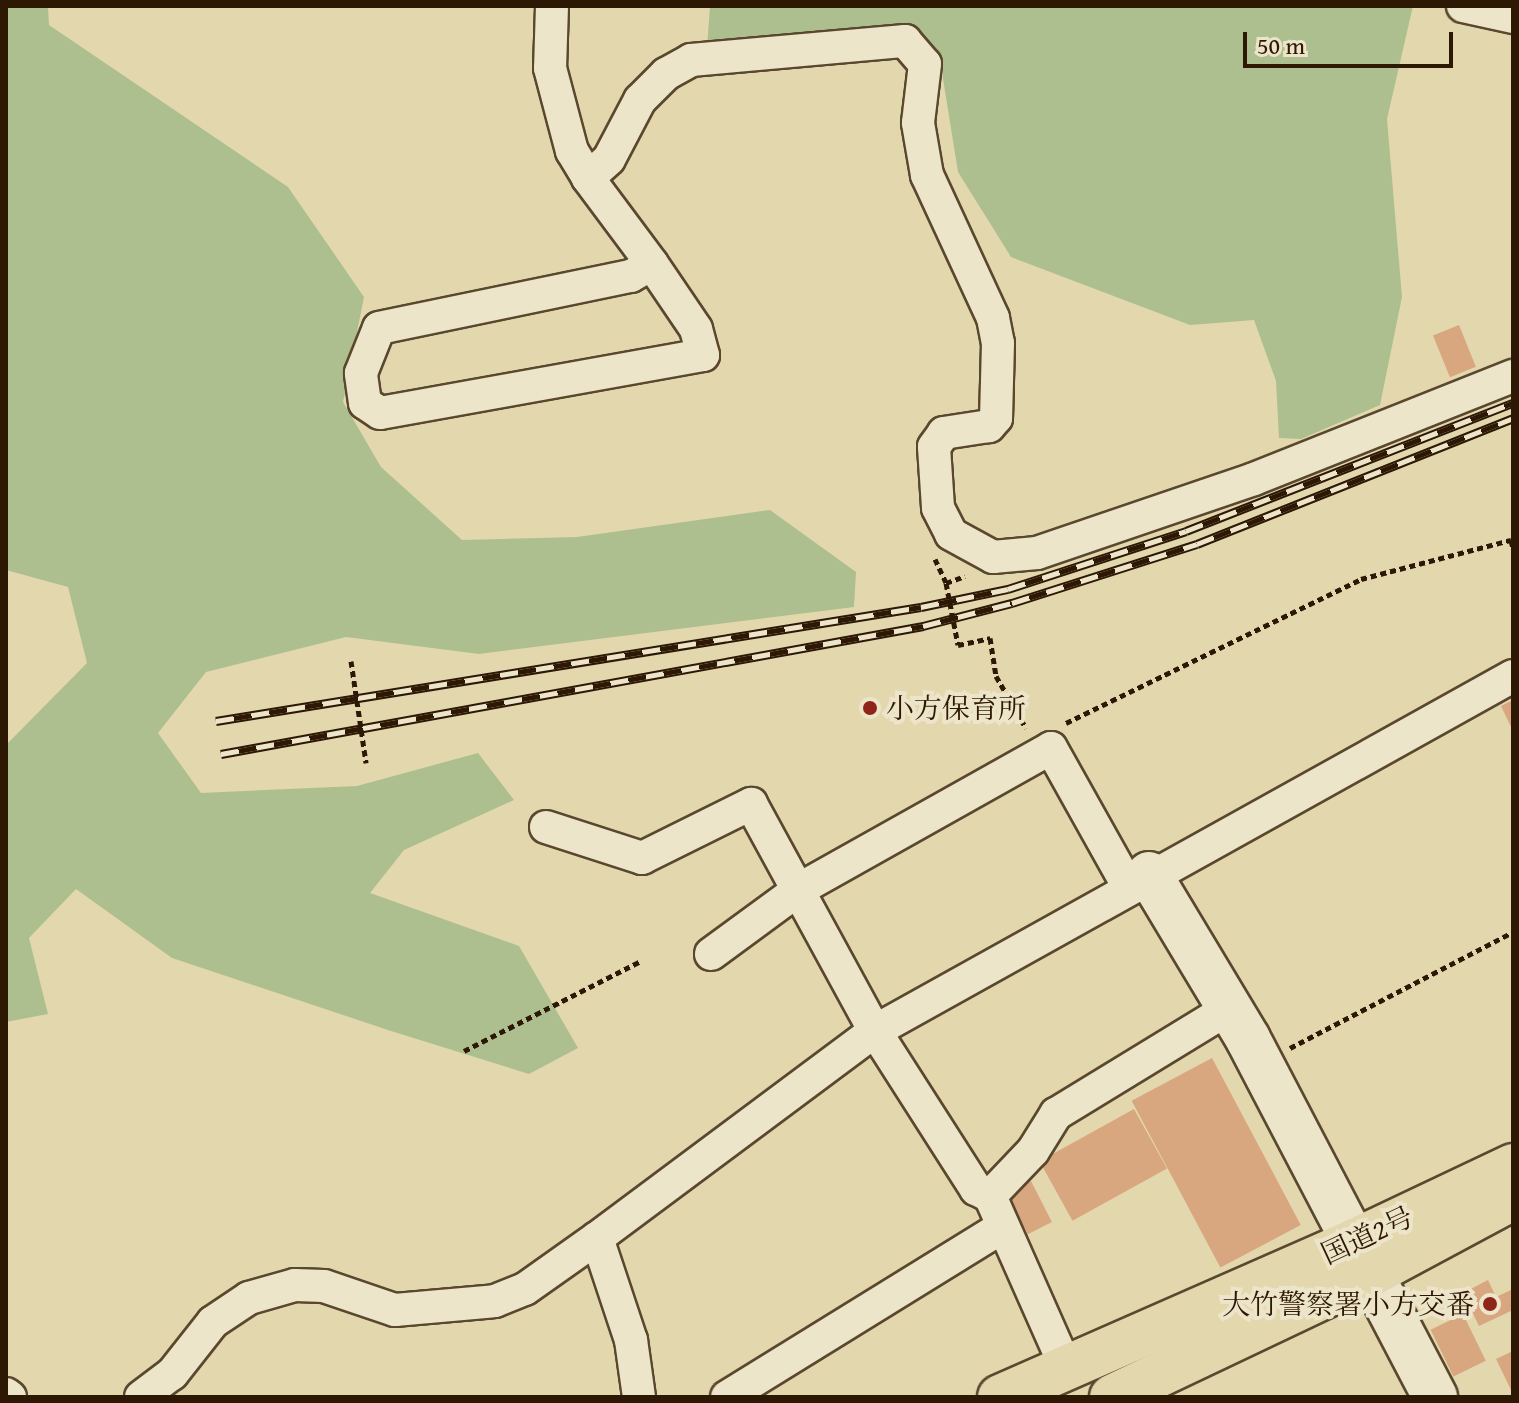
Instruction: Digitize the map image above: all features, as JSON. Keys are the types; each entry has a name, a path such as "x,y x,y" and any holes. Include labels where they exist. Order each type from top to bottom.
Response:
{"highway":[{"name":"国道2号","path":"1000,1397 1363,1258 1511,1196"},
{"name":"国道2号","path":"1112,1397 1363,1258"}],"street":[{"path":"552,6 550,68 572,151 588,178 652,264 696,329 703,355 380,413 365,403 361,373 379,328 631,276 652,264"},
{"path":"1463,6 1513,17"},
{"path":"588,178 609,159 640,100 666,74 691,60 905,41 925,64 918,123 927,175 993,318 998,343 996,418 989,426 944,433 934,447 938,508 951,534 993,557 1037,553 1254,479 1513,376"},
{"path":"141,1397 172,1374 213,1322 249,1298 295,1285 324,1286 395,1310 495,1301 525,1289 875,1031 1138,880 1513,676"},
{"path":"711,954 798,890 1051,748 1228,1009 1261,1063 1435,1397"},
{"path":"546,827 642,858 751,804 875,1031 976,1189 990,1196 1067,1370"},
{"path":"990,1196 1033,1151 1056,1114 1228,1009"},
{"path":"727,1397 1002,1227"},
{"path":"597,1238 631,1340 639,1397"}],"path":[{"path":"1051,748 1054,728 1361,579 1511,540 1513,549"},
{"path":"946,583 958,645 990,638 996,676 1023,722"},
{"path":"351,661 366,763"},
{"path":"1261,1063 1513,932"},
{"path":"464,1051 641,961"}],"green space":[{"path":"6,6 48,6 49,25 288,187 364,297 343,402 381,467 462,540 577,537 770,510 856,572 854,607 479,654 346,637 206,672 158,733 201,793 357,786 478,753 514,800 404,850 370,893 519,946 578,1048 529,1074 172,958 76,889 29,938 48,1014 6,1022 6,745 87,663 68,587 6,570"},
{"path":"710,6 1413,6 1387,119 1402,297 1380,405 1301,439 1279,438 1276,381 1254,320 1190,325 1011,257 958,172 940,60 915,31 707,48"}],"building":[{"path":"1459,325 1476,367 1450,377 1433,335"},
{"path":"1513,700 1513,731 1501,706"},
{"path":"1212,1058 1301,1225 1220,1268 1132,1101"},
{"path":"1134,1109 1167,1168 1073,1221 1040,1161"},
{"path":"1031,1181 1052,1222 1028,1234 1007,1193"},
{"name":"大竹警察署小方交番","path":"1488,1280 1496,1297 1513,1289 1513,1310 1479,1326 1463,1293"},
{"path":"1463,1314 1486,1361 1453,1377 1431,1330"},
{"path":"1513,1351 1513,1394 1496,1359"}],"railway":[{"path":"216,721 921,607 1008,589 1186,531 1513,403"},
{"path":"221,754 923,626 1012,603 1197,544 1513,418"}],"place":[{"name":"小方保育所","path":"870,708"},
{"name":"大竹警察署小方交番","path":"1490,1304"}]}
